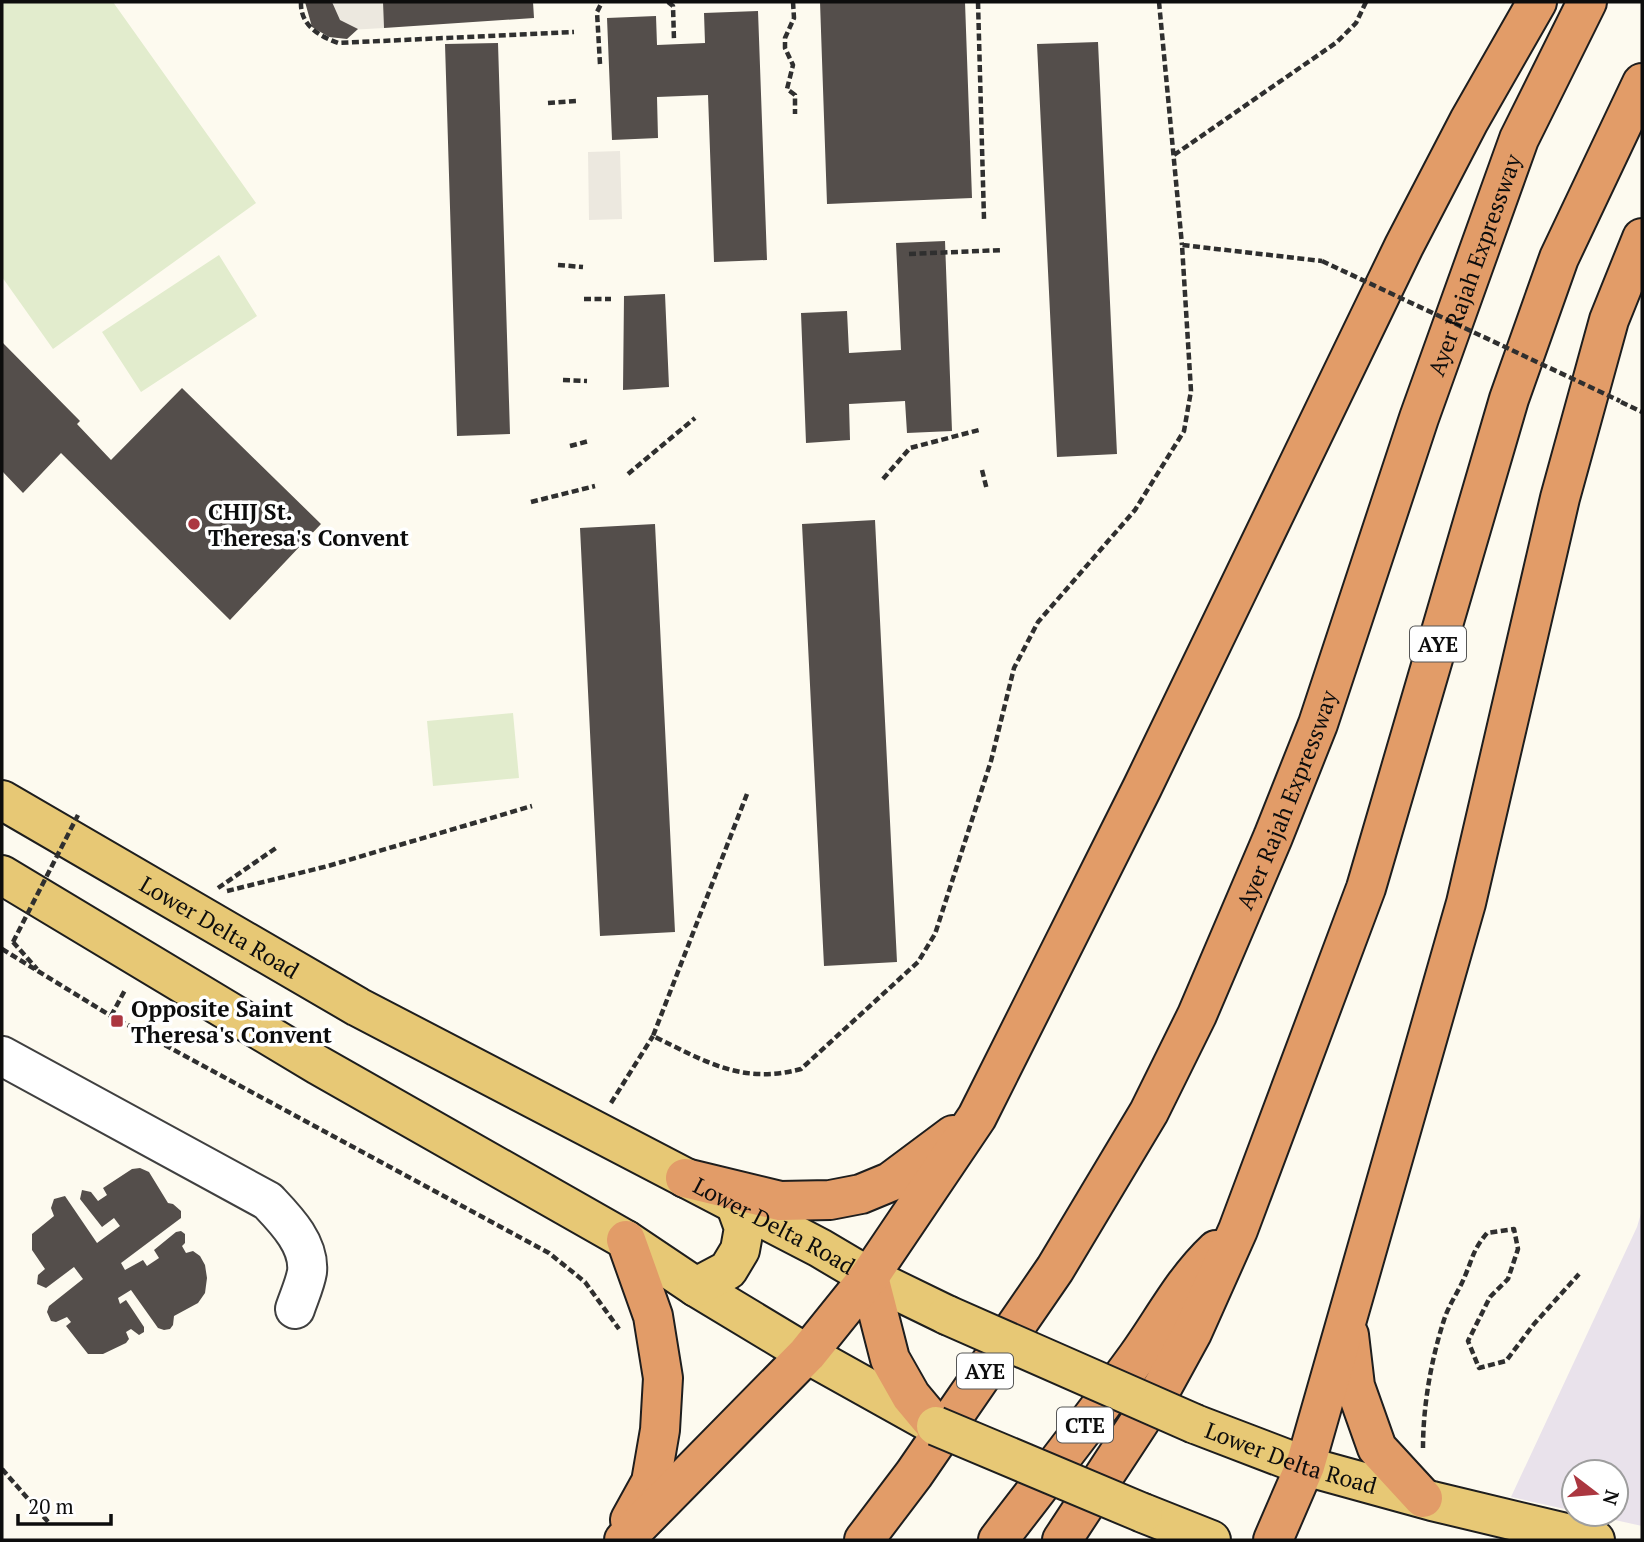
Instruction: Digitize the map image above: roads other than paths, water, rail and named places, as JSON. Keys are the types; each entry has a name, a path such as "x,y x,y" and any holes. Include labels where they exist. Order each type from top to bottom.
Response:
{"highway":[{"path":"622,1540 807,1354 869,1277 977,1117 1142,788 1404,246 1469,121 1537,2"},
{"name":"Ayer Rajah Expressway","path":"864,1540 914,1474 1055,1269 1149,1112 1197,1015 1318,724 1419,418 1519,139 1587,2"},
{"name":"AYE","path":"1062,1540 1163,1386 1192,1333 1238,1230 1366,888 1509,399 1554,271 1642,83"},
{"path":"1272,1540 1305,1466 1466,903 1560,498 1609,320 1642,238"},
{"path":"685,1178 780,1202 830,1200 861,1194 890,1182 977,1117"},
{"name":"CTE","path":"998,1540 1138,1355 1197,1270 1238,1230"},
{"path":"622,1540 651,1482 660,1430 663,1378 653,1316 626,1240"},
{"path":"869,1277 890,1359 917,1410"},
{"path":"1347,1319 1355,1386 1377,1448 1432,1501"}],"main road":[{"name":"Lower Delta Road","path":"2,800 358,1007 820,1248 869,1277 947,1315 1195,1424 1305,1466 1432,1501 1595,1540"},
{"path":"2,876 318,1065 626,1240 696,1287 807,1354 917,1410 1143,1513 1211,1540"},
{"path":"696,1287 728,1270 740,1250 744,1228 736,1206"}],"lane":[{"path":"2,1056 268,1201 293,1228 303,1251 307,1270 295,1309"}],"place":[{"name":"CHIJ St. Theresa's Convent","path":"194,524"},
{"name":"Opposite Saint Theresa's Convent","path":"117,1021"}]}
